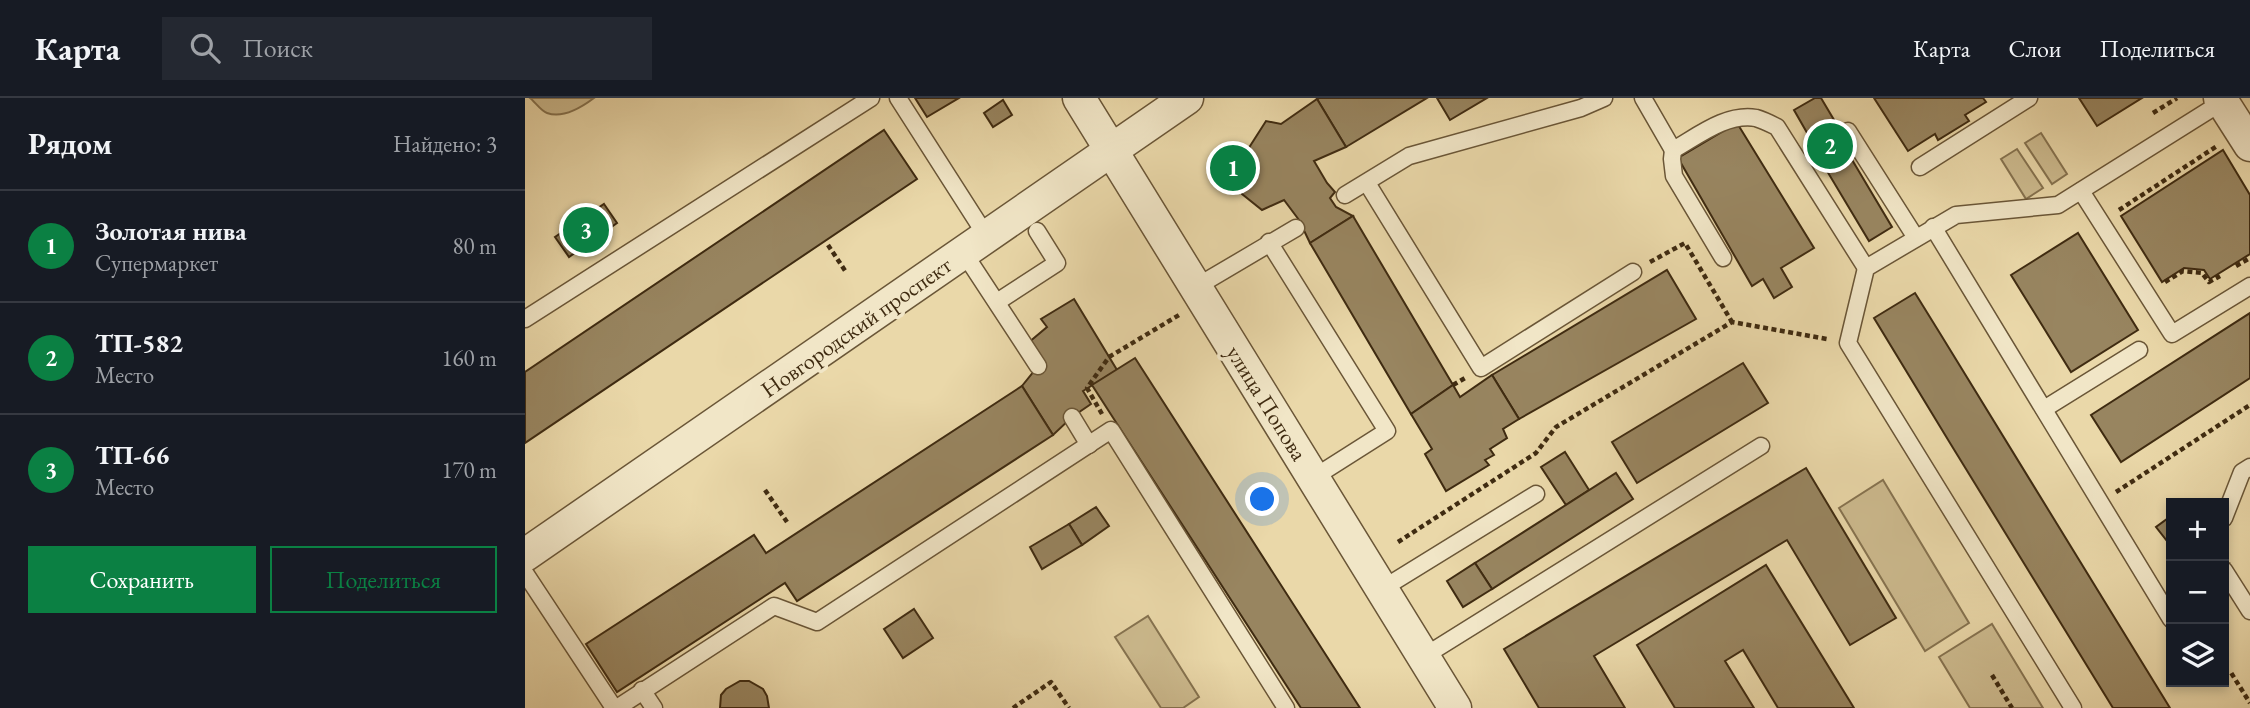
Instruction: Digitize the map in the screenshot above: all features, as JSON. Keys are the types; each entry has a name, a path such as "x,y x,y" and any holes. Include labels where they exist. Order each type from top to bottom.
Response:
{"street":[{"name":"улица Попова","path":"1079,98 1112,151 1189,300 1313,478 1455,708"},
{"name":"Новгородский проспект","path":"525,555 1187,98"},
{"path":"2224,99 2250,145"}],"lane":[{"path":"525,319 871,98"},
{"path":"898,98 976,245 997,302 1038,366"},
{"path":"1345,195 1409,156 1581,108 1604,98"},
{"path":"1643,98 1673,150 1674,176 1723,258"},
{"path":"1920,167 2029,98"},
{"path":"2073,708 1848,343 1866,268 1956,215 2058,205 2224,99"},
{"path":"1673,150 1722,122 1737,118 1758,118 1777,127 1866,268"},
{"path":"1848,131 1916,238"},
{"path":"1367,183 1481,368 1633,272"},
{"path":"2081,191 2172,334 2250,286"},
{"path":"1933,227 2166,611"},
{"path":"1189,300 1269,242 1297,228"},
{"path":"997,302 1057,263 1037,231"},
{"path":"1269,242 1387,431 1313,478"},
{"path":"2044,409 2139,350"},
{"path":"1072,417 1089,445"},
{"path":"525,573 615,708 775,606 817,622 1111,430 1286,708"},
{"path":"1423,657 1761,446"},
{"path":"2229,505 2242,472 2250,467"},
{"path":"1382,589 1536,494"},
{"path":"2229,578 2250,611"},
{"path":"642,690 655,708"}],"path":[{"path":"2153,113 2177,98"},
{"path":"2116,212 2218,146"},
{"path":"1633,272 1685,243 1732,322"},
{"path":"828,245 846,272"},
{"path":"2160,284 2183,271 2202,273 2209,282 2250,258"},
{"path":"1111,430 1087,388 1109,357 1189,300"},
{"path":"1398,542 1536,453 1556,427 1732,322 1848,343"},
{"path":"2100,502 2250,405"},
{"path":"765,490 787,522"},
{"path":"2229,671 2250,703"},
{"path":"1992,676 2012,708"},
{"path":"1013,708 1051,682 1069,708"}],"shaded area":[{"path":"530,98 594,98 566,113 553,114 545,112"},
{"path":"2041,133 2067,174 2052,184 2025,143"},
{"path":"2017,149 2043,188 2026,199 2001,159"},
{"path":"1883,480 1969,623 1925,651 1839,508"},
{"path":"1148,616 1199,697 1183,708 1161,708 1115,637"},
{"path":"1992,624 2043,708 1970,708 1939,657"}],"building":[{"path":"915,98 959,98 927,117"},
{"path":"1427,98 1346,147 1317,99"},
{"path":"1437,98 1487,98 1450,120"},
{"path":"1815,98 1821,98 1840,130 1814,145 1794,110"},
{"path":"1874,98 1983,98 1986,102 1965,115 1969,121 1938,140 1935,134 1908,151"},
{"path":"2079,98 2142,98 2097,126"},
{"path":"1317,99 1346,147 1314,161 1335,192 1330,198 1336,207 1353,216 1310,243 1299,220 1284,200 1262,210 1242,194 1242,183 1233,164 1243,157 1266,121 1281,124"},
{"path":"1003,100 1012,115 993,127 984,113"},
{"path":"1737,123 1814,248 1781,268 1792,287 1774,298 1763,279 1752,286 1678,158"},
{"path":"884,130 917,179 525,443 525,372"},
{"path":"1839,134 1845,144 1821,158 1814,148"},
{"path":"1845,148 1892,227 1869,241 1821,161"},
{"path":"2223,150 2250,195 2250,254 2210,279 2204,270 2184,268 2162,282 2121,216"},
{"path":"604,204 617,223 569,257 555,237"},
{"path":"1353,216 1453,385 1411,414 1310,243"},
{"path":"2078,233 2138,330 2071,372 2011,275"},
{"path":"1667,270 1696,319 1519,419 1492,375"},
{"path":"1915,293 2170,708 2113,708 1950,443 1874,318"},
{"path":"1074,299 1117,370 1083,391 1091,404 1053,435 1022,386 1038,366 1028,343 1047,327 1041,319"},
{"path":"2250,313 2250,378 2121,462 2091,415"},
{"path":"1135,358 1360,708 1301,708 1092,385"},
{"path":"1743,363 1768,403 1637,483 1612,442"},
{"path":"1492,375 1519,419 1503,429 1507,438 1490,449 1494,455 1485,460 1489,465 1446,491 1425,454 1432,449 1411,414 1453,385 1460,397"},
{"path":"1022,386 1053,435 797,601 785,583 617,692 586,644 754,535 766,553"},
{"path":"1565,452 1589,490 1566,505 1541,467"},
{"path":"1806,468 1896,618 1850,645 1787,540 1594,656 1625,708 1539,708 1504,649"},
{"path":"1616,473 1633,499 1492,589 1475,563"},
{"path":"1096,507 1109,526 1082,545 1069,524"},
{"path":"2166,520 2166,540 2156,527"},
{"path":"1069,524 1082,545 1042,569 1030,547"},
{"path":"1475,563 1492,589 1463,607 1447,581"},
{"path":"1766,565 1854,708 1778,708 1743,650 1725,661 1754,708 1675,708 1637,645"},
{"path":"914,609 933,638 903,658 884,629"},
{"path":"740,681 749,681 763,689 769,708 720,708 721,695"}],"place":[{"name":"ТП-582","path":"1830,146"},
{"name":"Золотая нива","path":"1233,168"},
{"name":"ТП-66","path":"586,230"}]}
